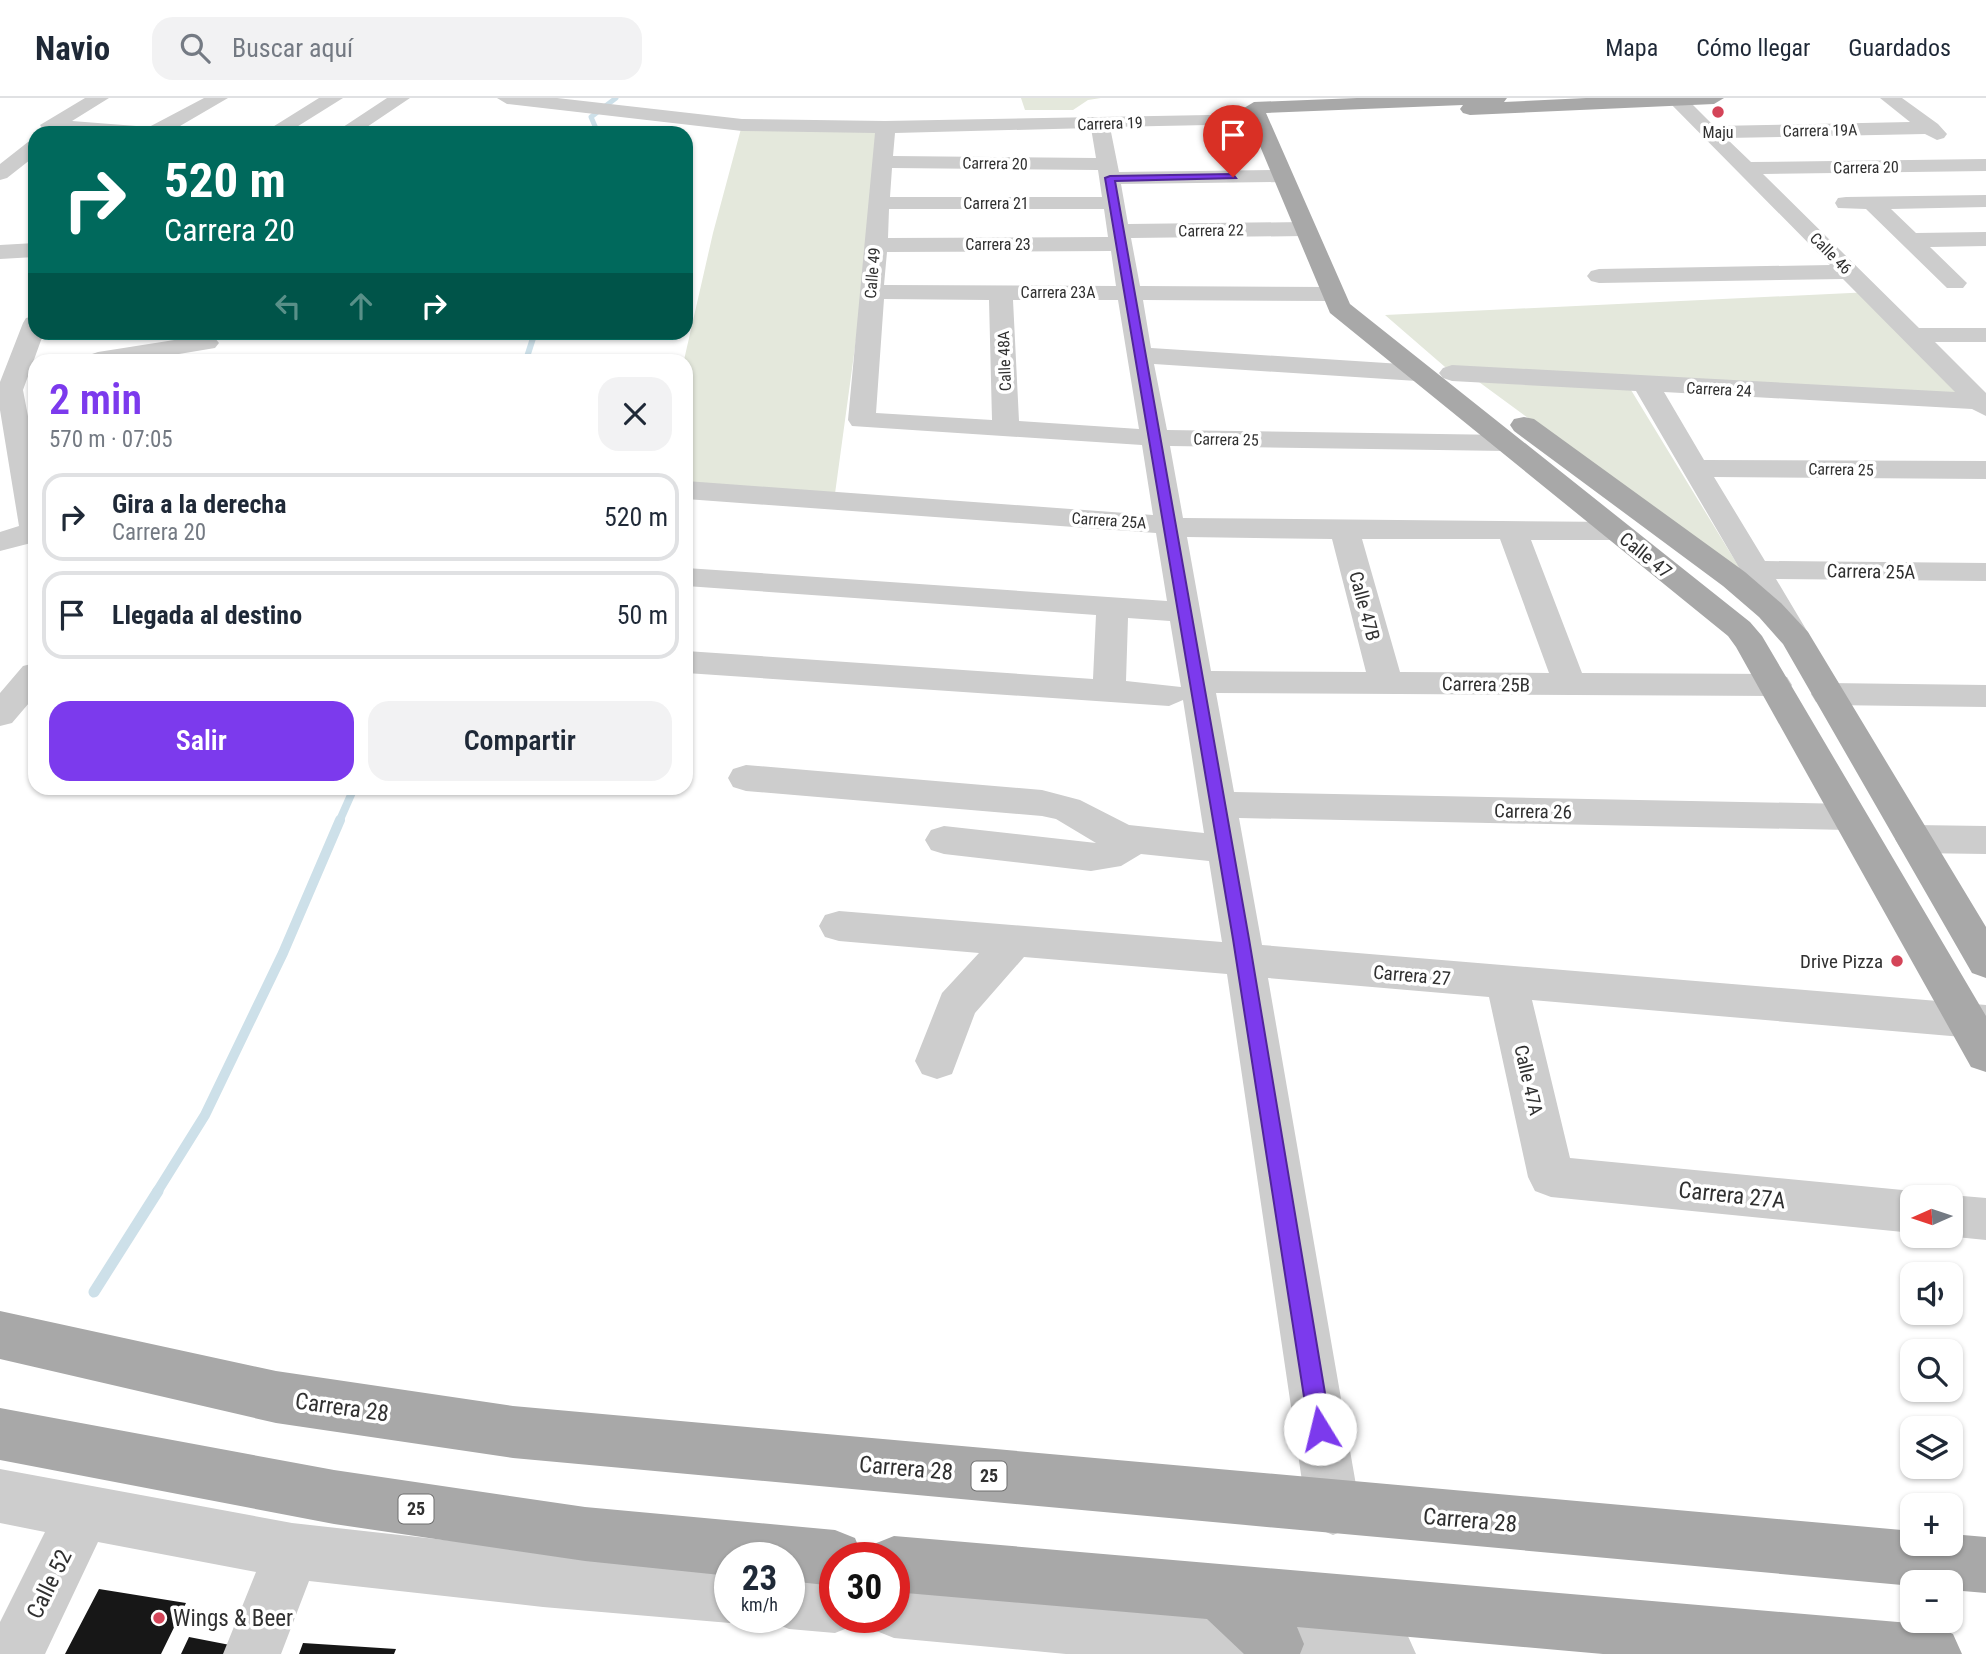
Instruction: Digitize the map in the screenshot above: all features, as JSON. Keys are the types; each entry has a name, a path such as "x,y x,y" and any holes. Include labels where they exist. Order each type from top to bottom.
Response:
{"main road":[{"name":"Carrera 19","path":"1266,113 1497,98"},
{"name":"Carrera 19","path":"1266,113 1714,98"},
{"name":"Calle 47","path":"1266,113 1282,176 1349,291 1452,373 1734,579 1770,610 1796,639 1986,962"},
{"name":"Calle 47","path":"1266,113 1309,223"},
{"name":"Calle 47","path":"1349,291 1339,308 1352,321 1739,629 1775,685 1849,817 1979,1032"},
{"name":"Carrera 28","path":"1,1334 276,1397 513,1432 1986,1565"},
{"name":"25","path":"0,1434 334,1497 532,1527 598,1536 819,1557"},
{"path":"910,1565 1933,1654"},
{"path":"1218,1591 1275,1644"}],"street":[{"path":"72,126 49,124 99,98"},
{"path":"164,126 218,98"},
{"path":"285,126 333,98"},
{"path":"355,126 400,98"},
{"name":"Carrera 19","path":"507,98 574,102 743,125 885,127 1014,116"},
{"path":"1890,98 1982,165"},
{"name":"Calle 46","path":"1676,99 1984,404"},
{"name":"Carrera 19","path":"629,109 746,111 885,118 1160,110 1266,113"},
{"path":"1104,113 1114,204 1185,612 1183,688 1218,806 1226,849 1333,1508"},
{"name":"Calle 49","path":"862,420 885,127"},
{"name":"Carrera 19A","path":"1710,132 1931,128"},
{"path":"12,140 28,143"},
{"path":"0,174 28,150"},
{"name":"Carrera 20","path":"882,162 1114,204 1282,176"},
{"name":"Carrera 20","path":"1746,168 1982,165"},
{"path":"1846,203 1986,201"},
{"name":"Carrera 21","path":"878,202 1114,204"},
{"path":"1872,203 1910,240 1965,283 1926,284"},
{"name":"Carrera 22","path":"1114,204 1309,223"},
{"name":"Carrera 23","path":"875,245 1114,204"},
{"path":"1910,240 1986,239"},
{"path":"0,252 28,250"},
{"path":"1600,276 1850,272"},
{"name":"Carrera 23A","path":"870,292 1349,291"},
{"name":"Calle 48A","path":"1001,292 1006,429"},
{"path":"1914,335 1986,335"},
{"path":"28,476 16,381 30,340"},
{"path":"167,354 202,351"},
{"path":"1140,355 1417,373"},
{"name":"Carrera 24","path":"1452,373 1984,404"},
{"name":"Calle 47","path":"1646,385 1796,639"},
{"name":"Carrera 25","path":"862,420 1155,438 1506,443"},
{"name":"Carrera 25","path":"1697,468 1986,470"},
{"name":"Carrera 25A","path":"693,491 1196,529 1616,531"},
{"name":"Calle 47B","path":"1344,529 1386,684"},
{"path":"1512,530 1570,685"},
{"path":"0,542 28,533"},
{"name":"Carrera 25A","path":"1755,570 1986,572"},
{"path":"693,577 1185,612"},
{"path":"1109,691 1112,607"},
{"name":"Carrera 25B","path":"693,662 1109,691 1386,684 1775,685"},
{"path":"0,715 28,682"},
{"path":"1828,694 1986,696"},
{"path":"747,778 1042,803 1067,809 1106,832 1128,839 1226,849"},
{"name":"Carrera 26","path":"1218,806 1849,817"},
{"path":"944,840 1091,857 1108,856 1125,848 1128,839"},
{"path":"1914,839 1986,840"},
{"name":"Carrera 27","path":"839,926 1507,984 1979,1032"},
{"path":"937,1061 957,1005 1014,941"},
{"name":"Calle 47A","path":"1507,984 1550,1177"},
{"name":"Carrera 27A","path":"1550,1177 1900,1211"},
{"path":"1964,1217 1986,1219"},
{"path":"0,1496 83,1514 292,1550 714,1594"},
{"name":"Calle 52","path":"15,1654 83,1514"},
{"path":"252,1654 292,1550"},
{"path":"910,1612 1134,1643 1275,1644 1369,1653"}],"shaded area":[{"path":"1021,98 1101,98 1088,100 1073,110 1025,110"},
{"path":"742,125 885,127 834,501 693,491 693,354 685,354 689,340 693,340 693,321"},
{"path":"1871,292 1981,402 1452,373 1385,315"},
{"path":"1479,382 1631,390 1745,577"}],"building":[{"path":"99,1589 186,1603 161,1654 65,1654"},
{"path":"189,1637 230,1645 226,1654 181,1654"},
{"path":"303,1643 396,1649 394,1654 299,1654"}],"waterway":[{"path":"595,126 591,117 616,98"},
{"path":"528,354 532,340"},
{"path":"339,822 351,795"},
{"path":"157,1192 205,1115 283,953 340,820"},
{"path":"94,1292 158,1191"}],"place":[{"name":"Maju","path":"1718,112"},
{"name":"Drive Pizza","path":"1897,961"},
{"name":"Wings & Beer","path":"159,1618"}],"route":[{"path":"1233,177 1110,178 1241,939 1320,1429"}]}
